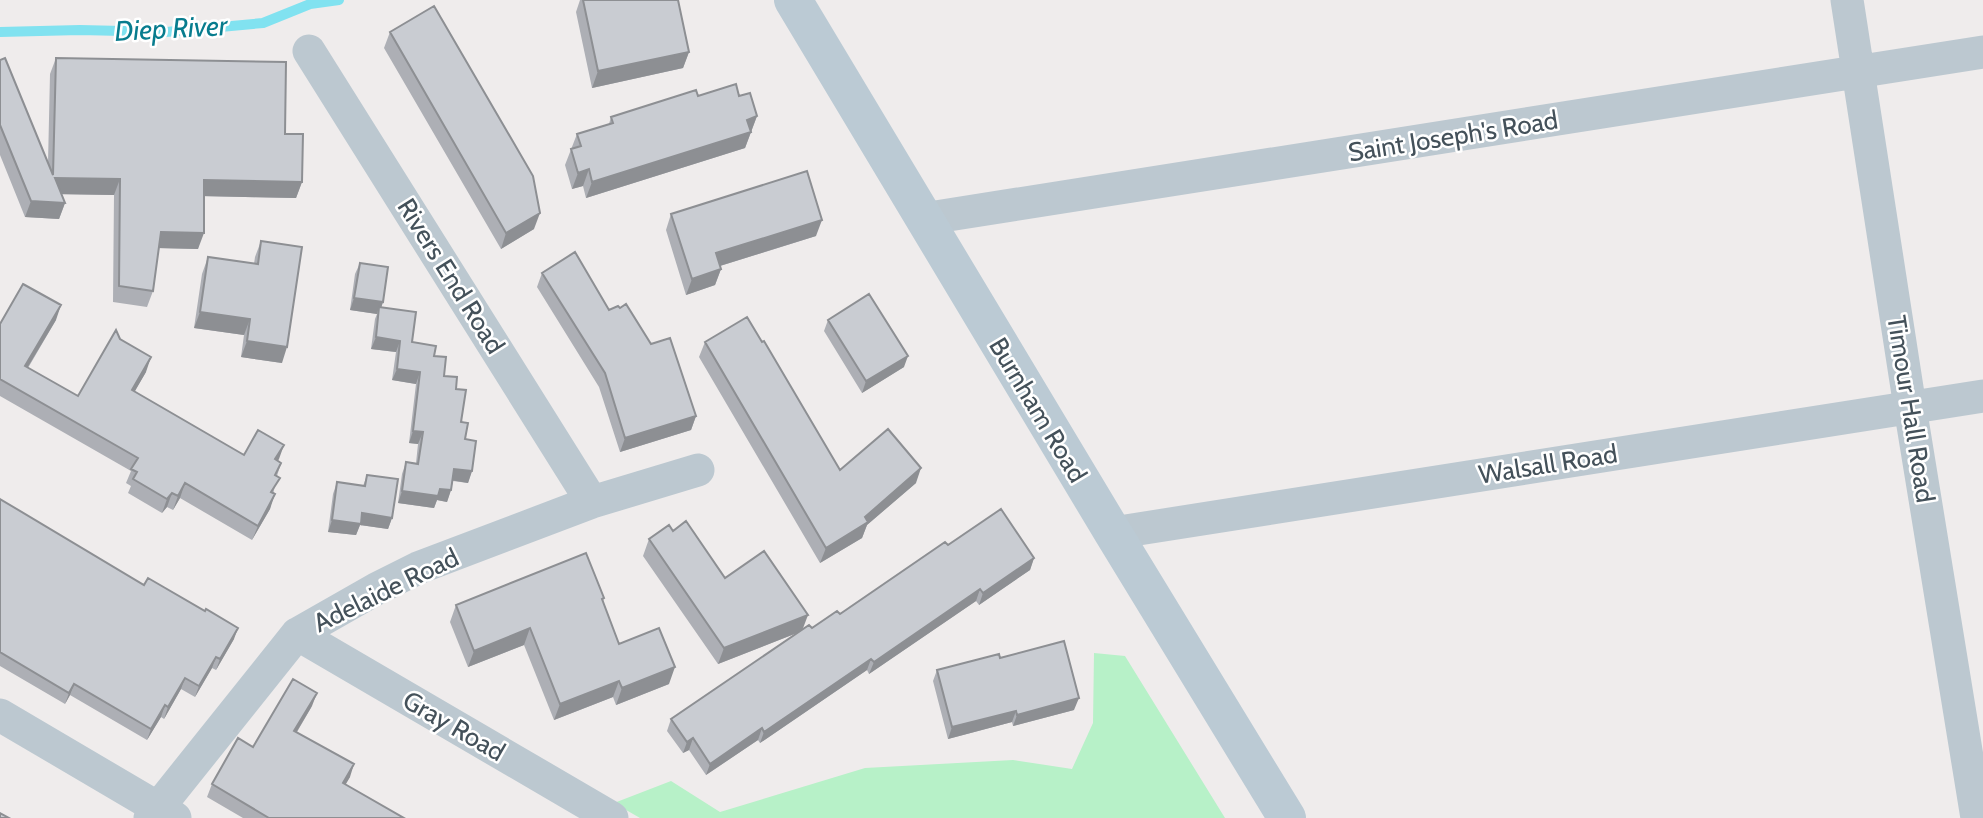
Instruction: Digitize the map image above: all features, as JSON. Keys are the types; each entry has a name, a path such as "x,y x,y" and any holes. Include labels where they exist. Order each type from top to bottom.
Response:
{"street":[{"name":"Burnham Road","path":"793,0 1287,818"},
{"name":"Timour Hall Road","path":"1847,0 1910,407 1975,740 1978,818"},
{"name":"Rivers End Road","path":"309,51 592,502"},
{"name":"Saint Joseph's Road","path":"923,219 1983,52"},
{"name":"Walsall Road","path":"1113,533 1983,396"},
{"name":"Adelaide Road","path":"161,815 297,634 418,568 592,502 698,470"},
{"name":"Gray Road","path":"297,634 612,818"},
{"path":"0,715 161,815"}],"green space":[{"path":"1094,653 1125,656 1225,818 640,818 614,803 671,781 720,812 865,768 1013,760 1072,769 1093,723"}],"building":[{"path":"583,0 678,0 689,52 598,71"},
{"path":"434,6 533,176 540,213 506,233 390,32"},
{"path":"5,58 53,175 56,58 286,62 285,134 303,134 302,182 204,180 204,233 161,232 153,291 119,286 120,179 55,178 65,203 31,201 0,125 0,60"},
{"path":"736,84 739,96 750,93 757,116 747,120 751,132 592,182 589,169 578,173 571,149 581,146 577,134 613,123 611,117 696,90 698,96"},
{"path":"807,171 822,220 716,253 721,269 692,279 671,214"},
{"path":"261,241 302,247 287,347 247,341 250,319 200,312 208,257 258,264"},
{"path":"575,252 609,310 626,304 651,344 670,338 696,416 625,438 605,373 542,273"},
{"path":"360,263 388,267 383,302 354,298"},
{"path":"23,284 61,305 25,366 78,396 116,330 120,339 151,357 132,390 244,455 258,430 284,445 275,459 281,463 275,475 280,478 271,492 275,494 258,526 185,483 178,496 172,493 167,499 133,479 137,472 131,469 138,458 0,379 0,324"},
{"path":"869,294 908,356 866,381 828,320"},
{"path":"379,307 416,312 412,342 436,346 434,356 446,357 444,376 457,377 456,389 466,390 461,422 468,423 465,439 476,441 472,471 454,469 451,490 440,489 438,496 402,491 406,462 418,464 423,432 413,431 420,372 397,369 400,341 376,337"},
{"path":"747,317 840,470 888,429 921,468 865,517 868,522 826,548 705,342"},
{"path":"367,475 398,479 392,518 362,513 361,524 332,520 337,482 365,486"},
{"path":"0,499 144,585 148,578 238,628 220,659 216,657 199,686 185,678 151,729 74,684 69,693 0,652"},
{"path":"1001,509 1034,558 983,593 980,589 874,662 871,659 764,732 762,728 710,764 693,738 687,742 671,719 809,625 812,628 837,611 840,614 945,542 948,545"},
{"path":"686,521 725,578 764,551 808,615 724,648 649,539 669,525 673,531"},
{"path":"586,553 619,644 659,628 675,667 622,688 619,681 560,704 530,628 474,651 456,605"},
{"path":"1064,641 1079,698 1017,715 1016,711 952,727 937,670 999,654 1000,658"},
{"path":"293,679 317,693 294,731 354,764 343,783 404,818 269,818 212,784 238,738 253,747"}],"waterway":[{"name":"Diep River","path":"0,32 166,32 263,23 310,4 339,0"}]}
